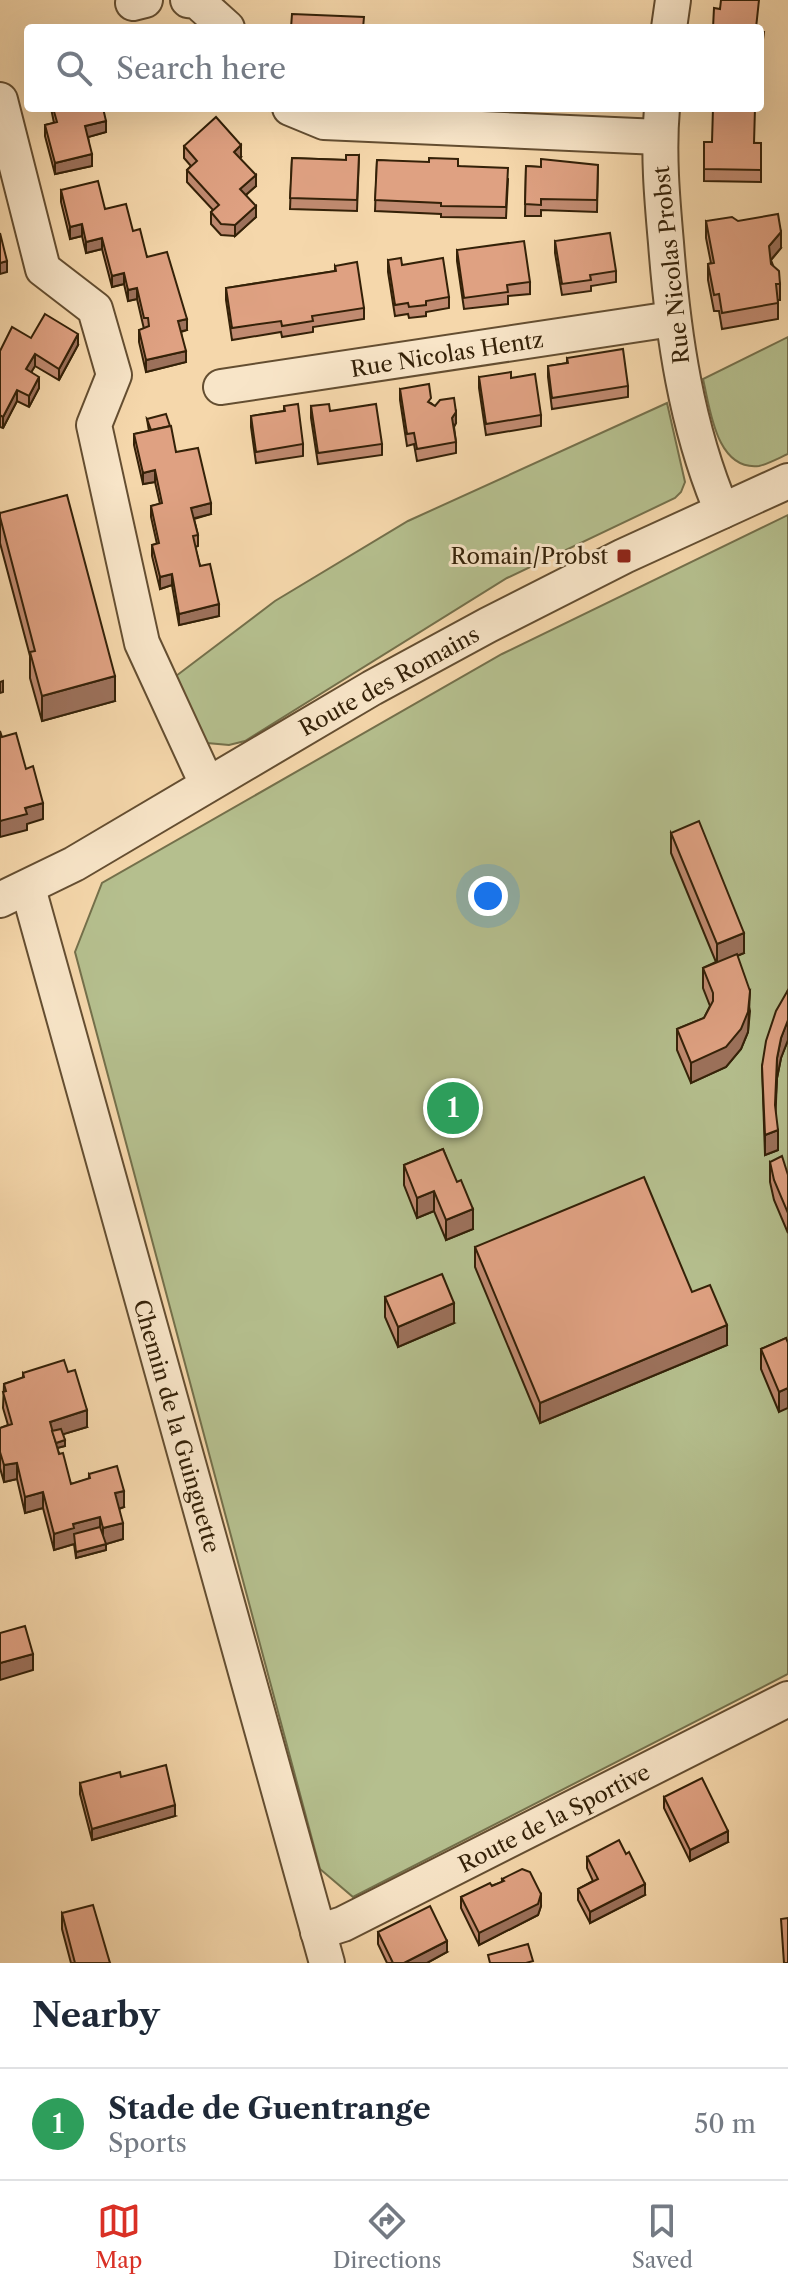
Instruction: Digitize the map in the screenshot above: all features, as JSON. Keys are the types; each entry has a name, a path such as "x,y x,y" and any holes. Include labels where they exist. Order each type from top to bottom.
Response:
{"street":[{"path":"188,0 197,1 223,24"},
{"path":"670,24 673,0"},
{"path":"0,100 43,269 95,309 114,375 94,425 142,643 207,784"},
{"path":"300,112 324,122 661,123"},
{"name":"Rue Nicolas Probst","path":"661,123 672,319 691,414 707,475 722,511"},
{"name":"Rue Nicolas Hentz","path":"221,387 672,319"},
{"name":"Route des Romains","path":"14,894 74,864 372,688 488,625 624,556 788,481"},
{"name":"Chemin de la Guinguette","path":"14,894 323,1948"},
{"name":"Route de la Sportive","path":"323,1948 343,1924 788,1699"}],"green space":[{"path":"788,337 788,454 759,466 745,465 733,459 724,448 712,421 703,379"},
{"path":"667,403 685,482 675,498 507,578 245,741 229,745 207,743 194,723 176,676 275,601 408,521"},
{"path":"788,515 788,1674 353,1897 320,1869 75,952 102,883 502,654"}],"building":[{"path":"721,0 759,0 756,24 713,24 714,8 720,9"},
{"path":"292,14 364,17 363,24 291,24"},
{"path":"54,112 104,112 106,121 85,126 92,154 55,163 45,125 57,122"},
{"path":"713,112 755,112 754,143 761,143 761,170 704,169 704,142 712,142"},
{"path":"216,117 241,145 234,152 256,175 240,189 256,206 235,225 221,224 211,212 219,205 187,170 197,161 184,146"},
{"path":"346,155 359,155 357,200 290,198 292,158 346,160"},
{"path":"429,158 458,159 458,166 508,168 506,207 441,206 441,203 375,200 377,160 429,162"},
{"path":"541,159 598,165 597,200 541,199 541,205 525,204 526,166 541,167"},
{"path":"98,181 105,209 126,204 133,231 140,229 147,257 167,252 187,319 178,321 186,351 146,360 139,330 149,326 148,318 144,318 137,288 128,290 124,273 112,276 102,238 86,242 82,224 70,227 61,190"},
{"path":"778,214 781,232 769,246 771,264 779,271 780,284 776,284 778,303 722,313 719,294 714,295 708,264 714,263 706,221 732,217 738,221"},
{"path":"0,233 7,261 0,263"},
{"path":"610,233 616,271 590,275 591,280 562,284 555,241"},
{"path":"524,241 530,282 507,285 508,292 464,298 457,250"},
{"path":"401,258 402,265 443,258 449,297 426,301 426,305 395,305 388,260"},
{"path":"357,262 364,308 312,316 313,321 282,326 281,321 232,328 226,288 336,271 335,266"},
{"path":"45,314 78,334 59,369 35,354 26,369 39,377 29,396 17,390 3,417 0,415 0,351 12,327 31,338"},
{"path":"623,349 628,386 552,398 548,366 568,363 567,358"},
{"path":"511,372 511,378 535,374 541,415 486,424 479,377"},
{"path":"429,384 431,398 428,402 435,406 440,400 454,398 456,412 452,418 456,442 417,449 414,433 407,434 400,389"},
{"path":"298,404 303,444 256,452 251,416 285,411 284,406"},
{"path":"329,404 330,411 376,404 382,444 318,453 311,406"},
{"path":"166,414 170,426 151,430 147,419"},
{"path":"171,426 176,452 198,448 211,503 191,508 198,535 193,536 200,566 210,564 219,604 179,614 172,574 160,577 152,545 159,543 151,506 162,503 155,470 143,473 134,434"},
{"path":"67,495 115,676 42,696 30,652 35,651 0,513"},
{"path":"0,731 2,737 16,733 26,769 33,766 43,803 25,808 27,814 0,821"},
{"path":"699,821 744,933 717,944 671,833"},
{"path":"737,954 750,991 748,1012 741,1029 726,1047 691,1063 677,1029 704,1018 713,1001 703,968"},
{"path":"788,990 788,1020 777,1058 775,1105 778,1130 765,1135 762,1066 776,1011"},
{"path":"443,1149 473,1209 446,1220 434,1191 417,1198 404,1165"},
{"path":"782,1156 788,1175 788,1213 770,1162"},
{"path":"644,1177 692,1292 710,1285 727,1325 540,1403 475,1247"},
{"path":"442,1274 454,1303 398,1327 385,1297"},
{"path":"786,1338 788,1388 779,1392 761,1349"},
{"path":"64,1360 68,1372 75,1370 87,1410 50,1422 59,1454 63,1453 71,1484 90,1478 89,1474 117,1466 124,1491 115,1493 123,1523 103,1528 100,1517 73,1524 74,1528 54,1534 43,1492 25,1497 17,1463 4,1465 0,1452 0,1428 12,1424 3,1392 6,1391 4,1384 24,1377 23,1373"},
{"path":"61,1429 65,1440 56,1443 52,1431"},
{"path":"100,1527 106,1544 76,1552 74,1534"},
{"path":"25,1626 33,1654 0,1663 0,1633"},
{"path":"166,1765 175,1805 92,1829 80,1783 120,1772 121,1777"},
{"path":"702,1778 728,1831 690,1850 664,1797"},
{"path":"619,1840 626,1854 629,1852 645,1884 590,1912 578,1889 598,1879 587,1857"},
{"path":"522,1869 530,1872 541,1894 538,1904 479,1933 461,1897 490,1883 492,1886 504,1881 502,1879"},
{"path":"93,1905 110,1963 75,1963 62,1913"},
{"path":"430,1906 447,1941 404,1963 393,1963 378,1932"},
{"path":"788,1918 788,1963 784,1963 781,1919"},
{"path":"528,1944 533,1961 490,1963 488,1955"}],"place":[{"name":"Romain/Probst","path":"624,556"},
{"name":"Stade de Guentrange","path":"453,1108"}]}
